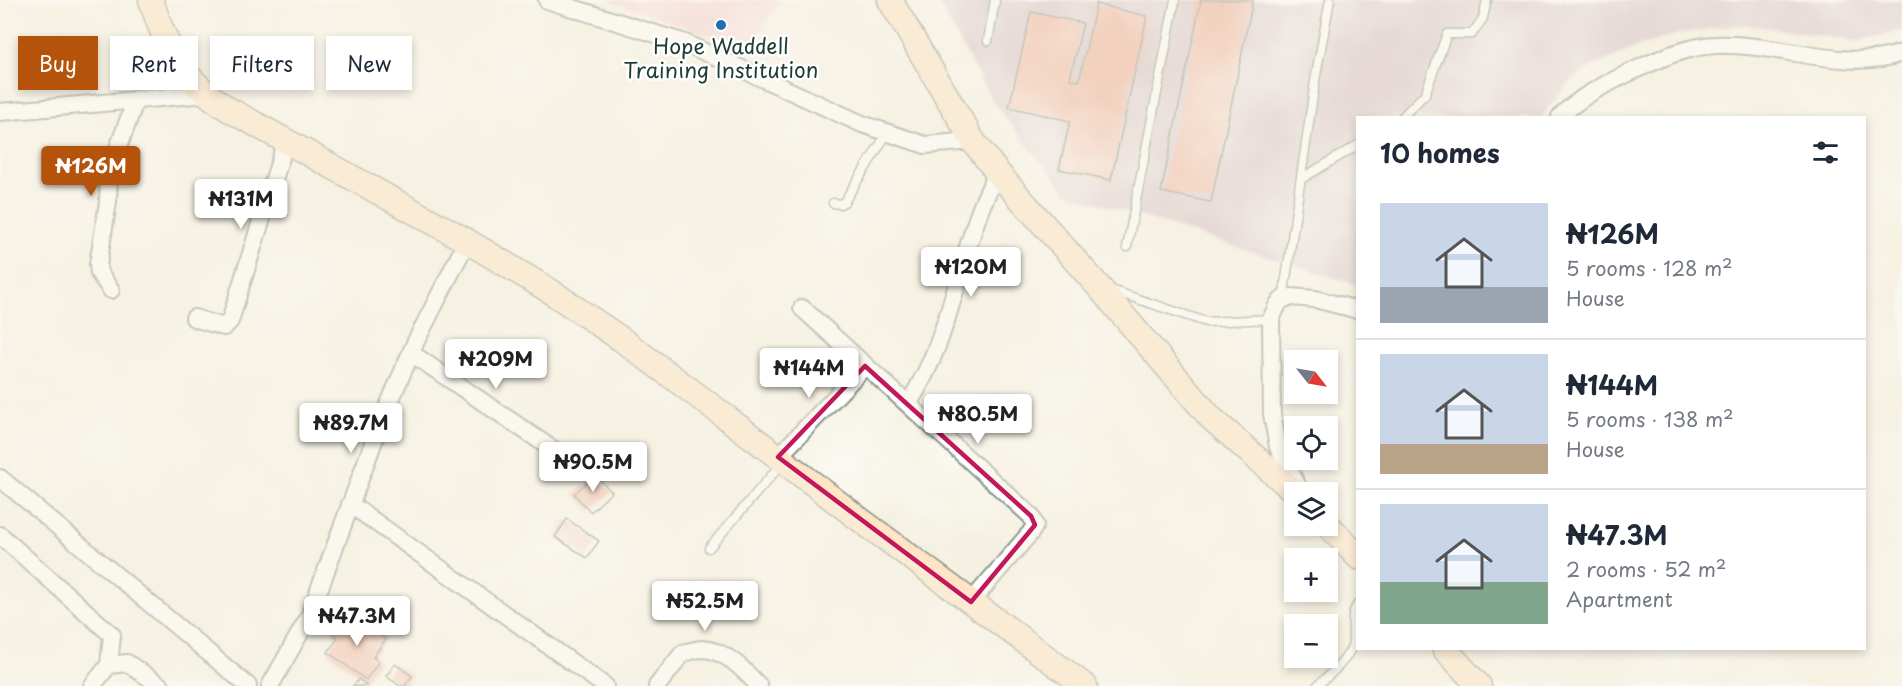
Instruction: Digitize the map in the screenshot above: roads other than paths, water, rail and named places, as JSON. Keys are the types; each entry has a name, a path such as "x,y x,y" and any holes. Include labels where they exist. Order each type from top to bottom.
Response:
{"street":[{"path":"151,0 170,51 205,94 467,241 550,291 612,333 1085,686"},
{"path":"547,0 685,43 862,124 925,145 973,141"},
{"path":"890,0 973,141 997,172 1211,418 1284,482"},
{"path":"1561,116 1601,86 1694,47 1742,46 1859,60 1887,58 1902,53"},
{"path":"0,112 205,94"},
{"path":"111,290 99,273 98,265 108,202 109,172 136,99"},
{"path":"194,318 224,327 230,321 286,141"},
{"path":"908,404 921,383 940,341 977,218 997,172"},
{"path":"270,686 309,616 379,427 411,353 467,241"},
{"path":"1295,482 1278,447 1272,414 1271,319 1278,304 1283,299 1292,297 1316,299 1356,309"},
{"path":"802,308 1031,516 1035,525 1031,532 971,602"},
{"path":"411,353 561,455"},
{"path":"781,459 865,366"},
{"path":"0,478 248,686"},
{"path":"350,504 605,686"},
{"path":"0,535 112,635 109,665 92,686"},
{"path":"1338,535 1356,554"},
{"path":"657,686 683,653 702,649 724,656 741,667 759,686"},
{"path":"1446,650 1479,686"},
{"path":"109,665 127,663 161,686"}],"lane":[{"path":"988,41 995,0"},
{"path":"1127,247 1175,0"},
{"path":"1283,299 1300,179 1330,0"},
{"path":"1403,116 1425,94 1447,34 1472,34 1483,18 1487,0"},
{"path":"833,203 844,202 888,132"},
{"path":"1300,179 1356,146"},
{"path":"1098,286 1206,322 1271,319"},
{"path":"709,548 781,459"},
{"path":"1317,686 1343,660 1351,646 1352,612 1356,607"}],"place":[{"name":"Hope Waddell Training Institution","path":"721,25"}]}
